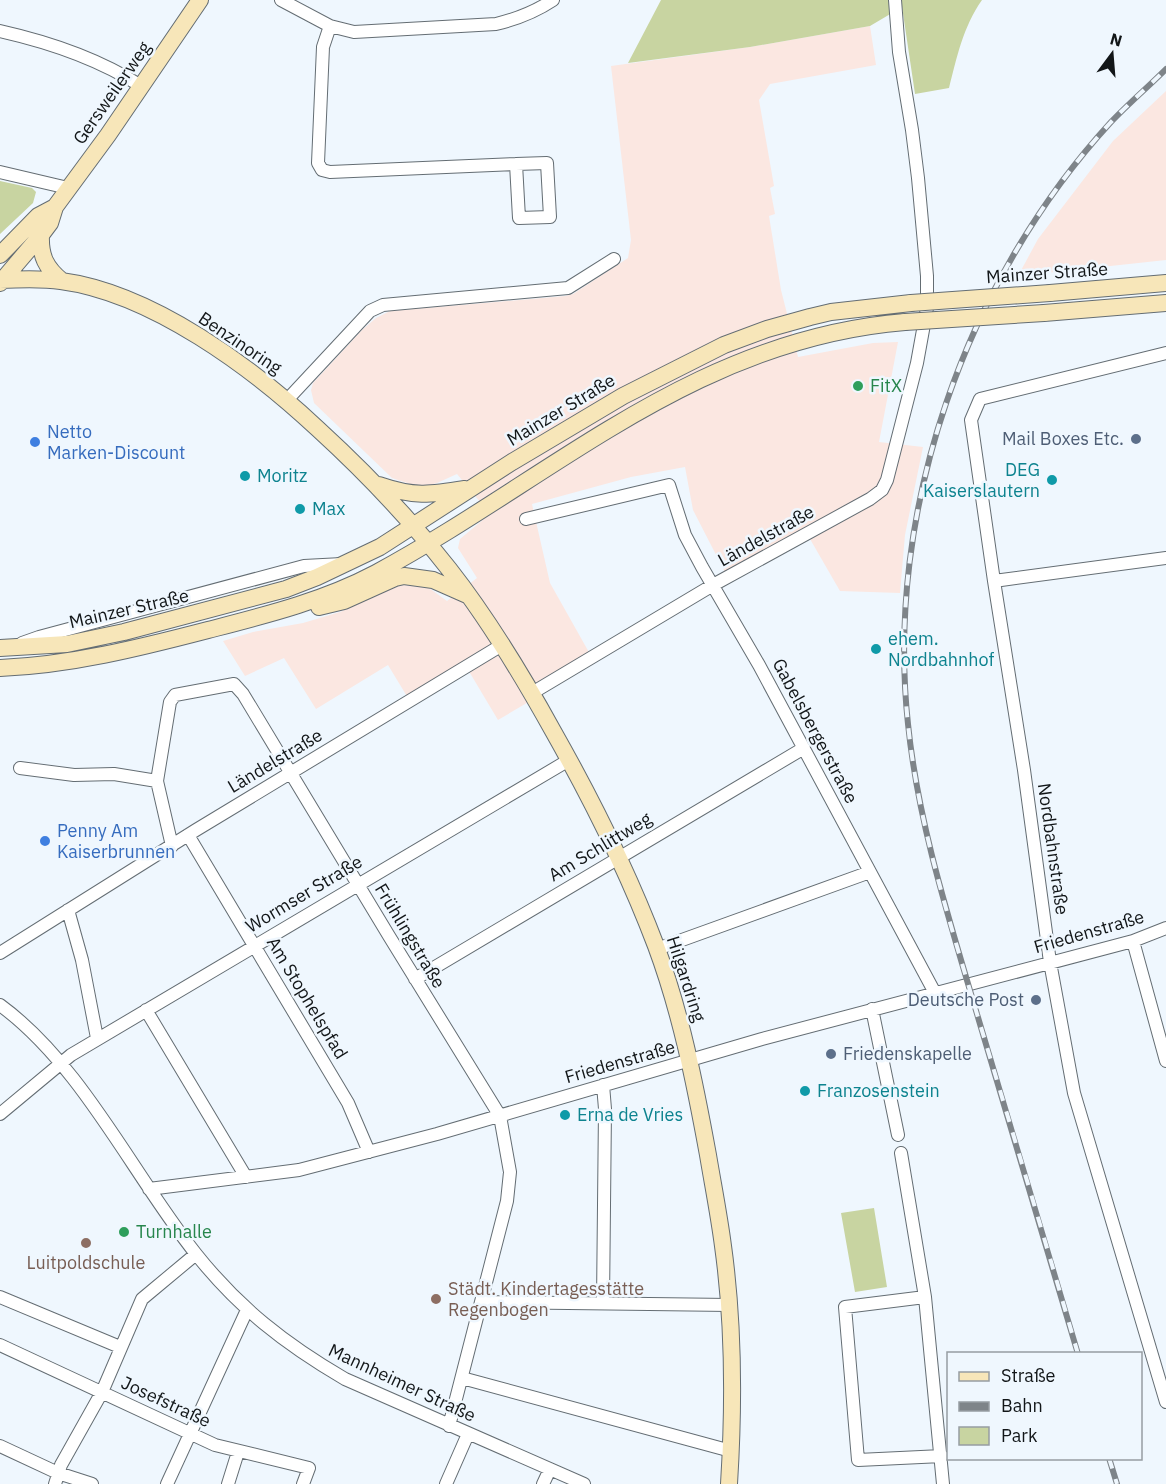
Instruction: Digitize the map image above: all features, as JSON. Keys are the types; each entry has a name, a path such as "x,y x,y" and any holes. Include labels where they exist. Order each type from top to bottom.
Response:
{"main road":[{"name":"Gersweilerweg","path":"1,281 50,223 55,207 200,0"},
{"name":"Gersweilerweg","path":"0,255 38,216 55,207"},
{"path":"41,235 44,262 50,272 62,281"},
{"name":"Benzinoring","path":"1,281 32,279 83,285 129,301 198,335 241,363 287,400 374,483 428,543"},
{"name":"Mainzer Straße","path":"6,648 67,644 124,632 286,589 346,564 380,546 557,434 623,396 724,345 767,329 831,312 911,303 1166,283"},
{"path":"0,668 66,662 127,651 291,609 320,598 374,574 428,543 600,433 658,400 726,367 794,342 832,333 905,322 1166,303"},
{"path":"374,483 399,492 421,495 472,488"},
{"name":"Hilgardring","path":"428,543 470,596 532,693 619,856 657,949 690,1060 723,1245 730,1305 733,1402 729,1484"},
{"path":"291,609 329,605 404,576 433,580 470,596"}],"street":[{"path":"281,0 330,26 354,32 496,24 517,19 538,10 553,0"},
{"name":"Ländelstraße","path":"532,693 713,585 870,499 882,490 888,480 917,363 927,308 927,276 914,141 899,52 895,0"},
{"path":"330,26 323,48 318,163 322,170 330,172 516,164 548,163 550,218 519,218 516,164"},
{"path":"0,31 92,60 116,70 141,86"},
{"path":"0,172 68,188"},
{"path":"287,400 370,310 383,305 568,288 614,259"},
{"name":"Nordbahnstraße","path":"1166,353 980,399 971,420 1024,770 1050,962 1074,1093 1166,1402"},
{"name":"Gabelsbergerstraße","path":"526,519 669,485 685,535 804,748 935,993"},
{"path":"994,581 1166,558"},
{"name":"Ländelstraße","path":"0,953 188,835 502,645"},
{"name":"Frühlingstraße","path":"157,781 170,702 175,695 234,684 243,694 500,1116"},
{"name":"Am Schlittweg","path":"415,979 804,748"},
{"name":"Wormser Straße","path":"0,1114 60,1063 97,1038 569,760"},
{"path":"20,768 74,775 114,774 157,781 172,846"},
{"name":"Am Stophelspfad","path":"188,835 348,1103 369,1152"},
{"path":"657,949 870,872"},
{"path":"68,910 82,960 97,1038"},
{"name":"Friedenstraße","path":"150,1189 299,1170 500,1116 872,1009 1133,940 1166,928"},
{"path":"1133,940 1166,1061"},
{"name":"Mannheimer Straße","path":"0,1005 28,1027 60,1063 196,1254 247,1310 305,1355 345,1379 584,1484"},
{"path":"872,1009 898,1135"},
{"path":"146,1010 246,1178"},
{"path":"603,1085 603,1302"},
{"path":"449,1426 500,1232 510,1172 500,1116"},
{"path":"900,1153 925,1297 944,1484"},
{"path":"56,1478 102,1392 142,1299 196,1254"},
{"path":"0,1297 120,1347"},
{"path":"925,1297 845,1307 858,1461 942,1456"},
{"path":"482,1302 730,1305"},
{"path":"167,1484 247,1310"},
{"name":"Josefstraße","path":"0,1345 189,1434 238,1452 309,1468 303,1484"},
{"path":"462,1378 731,1451"},
{"path":"446,1484 468,1434"},
{"path":"0,1446 56,1478 92,1484"},
{"path":"228,1484 238,1452"},
{"path":"543,1484 550,1469"}],"shaded area":[{"path":"870,26 876,65 770,84 759,100 774,186 770,188 775,214 769,216 781,290 798,357 873,343 898,342 879,442 923,447 905,535 900,593 840,591 810,539 730,582 693,510 685,467 631,477 532,504 550,583 595,663 498,720 464,663 408,698 388,665 316,709 284,658 245,676 223,641 340,612 396,586 429,588 447,601 477,578 458,548 460,539 490,514 457,474 427,486 413,485 392,478 314,403 311,390 313,383 362,330 376,318 390,311 565,296 573,294 628,258 631,240 611,66 750,47"},
{"path":"1166,91 1166,260 1018,276 1038,239 1113,141"}],"green space":[{"path":"661,0 890,0 892,13 870,26 750,47 628,63"},
{"path":"901,0 982,0 965,32 949,88 915,94"},
{"path":"0,181 32,188 36,192 33,203 0,234"},
{"path":"874,1208 887,1287 855,1292 841,1213"}],"railway":[{"path":"1077,1352 946,907 927,834 908,724 904,643 910,562 924,481 947,402 977,325 1015,253 1060,184 1111,122 1166,69"},
{"path":"1110,1460 1117,1484"}],"place":[{"name":"FitX","path":"858,386"},
{"name":"Mail Boxes Etc.","path":"1136,439"},
{"name":"Netto Marken-Discount","path":"35,442"},
{"name":"Moritz","path":"245,476"},
{"name":"DEG Kaiserslautern","path":"1052,480"},
{"name":"Max","path":"300,509"},
{"name":"ehem. Nordbahnhof","path":"876,649"},
{"name":"Penny Am Kaiserbrunnen","path":"45,841"},
{"name":"Deutsche Post","path":"1036,1000"},
{"name":"Friedenskapelle","path":"831,1054"},
{"name":"Franzosenstein","path":"805,1091"},
{"name":"Erna de Vries","path":"565,1115"},
{"name":"Turnhalle","path":"124,1232"},
{"name":"Luitpoldschule","path":"86,1243"},
{"name":"Städt. Kindertagesstätte Regenbogen","path":"436,1299"}]}
